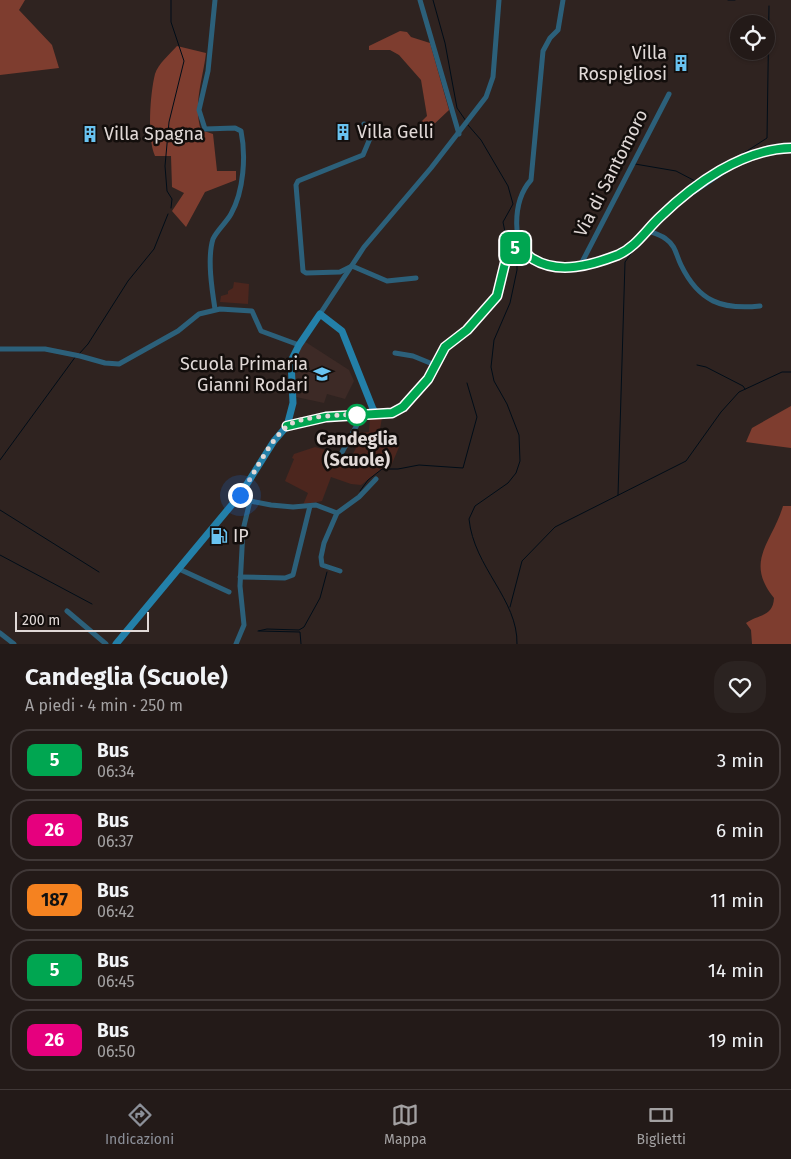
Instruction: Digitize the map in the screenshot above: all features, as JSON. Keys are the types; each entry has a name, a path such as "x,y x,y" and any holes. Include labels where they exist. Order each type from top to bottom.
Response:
{"main road":[{"name":"Via di Santomoro","path":"514,249 533,259 566,268 580,266 621,254 648,231 672,205 730,166 768,149 791,148"},
{"path":"287,426 306,420 370,413 392,413 403,407 417,394 445,347 467,330 497,296 505,261 514,249"},
{"path":"116,644 240,495 274,440 287,426 293,403 290,363 299,344 320,314 342,331 370,413"}],"street":[{"path":"215,0 208,71 199,110 205,128 235,128 240,131 245,164 234,207 216,233 212,244 211,278 215,309"},
{"path":"420,0 458,134"},
{"path":"320,314 364,247 484,102 492,83 499,0"},
{"path":"514,249 516,219 524,187 531,180 543,51 550,38 558,30 563,0"},
{"name":"Via di Santomoro","path":"580,266 669,94"},
{"path":"364,124 371,136 363,154 298,181 296,185 303,270 306,273 334,273 352,266 386,281 416,278"},
{"path":"648,231 666,238 676,249 681,265 696,288 716,303 736,308 760,306"},
{"path":"0,350 45,349 105,363 119,364 178,331 199,314 215,309 250,310 255,315 258,327 263,332 299,344"},
{"path":"395,353 413,356 435,365"},
{"path":"341,454 370,413"},
{"path":"340,571 323,566 321,560 324,543 337,513 359,497 376,479"},
{"path":"240,495 250,501 283,507 321,506 337,513"},
{"path":"236,644 244,623 240,577 243,530 250,501"},
{"path":"240,577 288,578 293,575 310,506"},
{"path":"179,569 229,592"},
{"path":"67,611 106,644"},
{"path":"0,632 14,644"}],"shaded area":[{"path":"0,0 25,0 19,10 52,45 59,68 0,75"},
{"path":"400,31 407,32 411,37 430,43 449,110 430,128 419,124 427,116 421,80 399,55 390,50 369,50 369,46"},
{"path":"177,46 206,53 198,101 201,130 213,134 217,171 236,171 236,180 205,192 186,227 172,211 184,193 172,187 171,156 155,156 152,148 150,127 155,74 161,63"},
{"path":"234,282 249,284 248,304 220,302 221,296 228,294 228,291 233,288"},
{"name":"Scuola Primaria Gianni Rodari","path":"304,341 349,370 354,381 345,399 327,394 324,403 296,397 293,363"},
{"path":"791,406 791,448 746,442 752,428"},
{"path":"370,418 382,418 380,429 399,447 391,466 381,470 361,485 351,484 331,477 322,501 303,505 308,493 285,481 294,459 292,458 294,454 315,447 341,454 343,458 351,458 356,448 351,445 358,433 369,432"},
{"path":"783,506 791,506 791,644 752,644 751,630 746,623 768,612 773,604 774,598 765,585 761,573 761,562 763,552"}],"waterway":[{"path":"171,0 171,22 184,61 169,122 165,166 167,191 172,199 171,208"},
{"path":"433,0 445,43 457,108 466,121"},
{"path":"728,0 735,0"},
{"path":"730,162 767,138 769,6"},
{"path":"468,125 481,140 508,186 513,204 503,222 507,242 512,248"},
{"path":"635,164 676,171 697,182"},
{"path":"686,192 724,166"},
{"path":"652,221 656,214 665,208"},
{"path":"79,354 88,344 128,281 154,249 168,214"},
{"path":"618,495 625,262 637,245"},
{"path":"514,251 517,258 517,270 510,303 494,340 491,367 494,381 507,404 519,435 520,461 516,473 508,483 475,506 469,519 479,553 511,612 517,644"},
{"path":"0,460 76,356"},
{"path":"697,365 706,367 743,386 745,389"},
{"path":"510,607 522,561 555,527 686,461 721,412 739,392 782,372 791,372"},
{"path":"360,491 368,480 382,469 398,469 419,465 463,468 477,417 467,383"},
{"path":"0,510 99,572"},
{"path":"0,555 92,604"},
{"path":"258,631 267,629 299,630 304,627 320,598 327,572"},
{"path":"259,631 300,632 301,644"}],"bus line":[{"name":"5","path":"287,426 295,422 326,417 392,413 403,407 417,394 428,379 445,347 467,330 497,296 505,261 510,252 515,248 520,247 536,261 558,268 580,266 621,254 648,231 657,219 672,205 708,179 757,152 776,148 791,148"}],"place":[{"name":"Villa Rospigliosi","path":"681,63"},
{"name":"Villa Gelli","path":"343,132"},
{"name":"Villa Spagna","path":"90,134"},
{"name":"Scuola Primaria Gianni Rodari","path":"322,374"},
{"name":"Candeglia (Scuole)","path":"357,415"},
{"name":"IP","path":"219,536"}],"route":[{"path":"240,495 258,469 274,440 287,426 306,420 363,414 357,415"}]}
